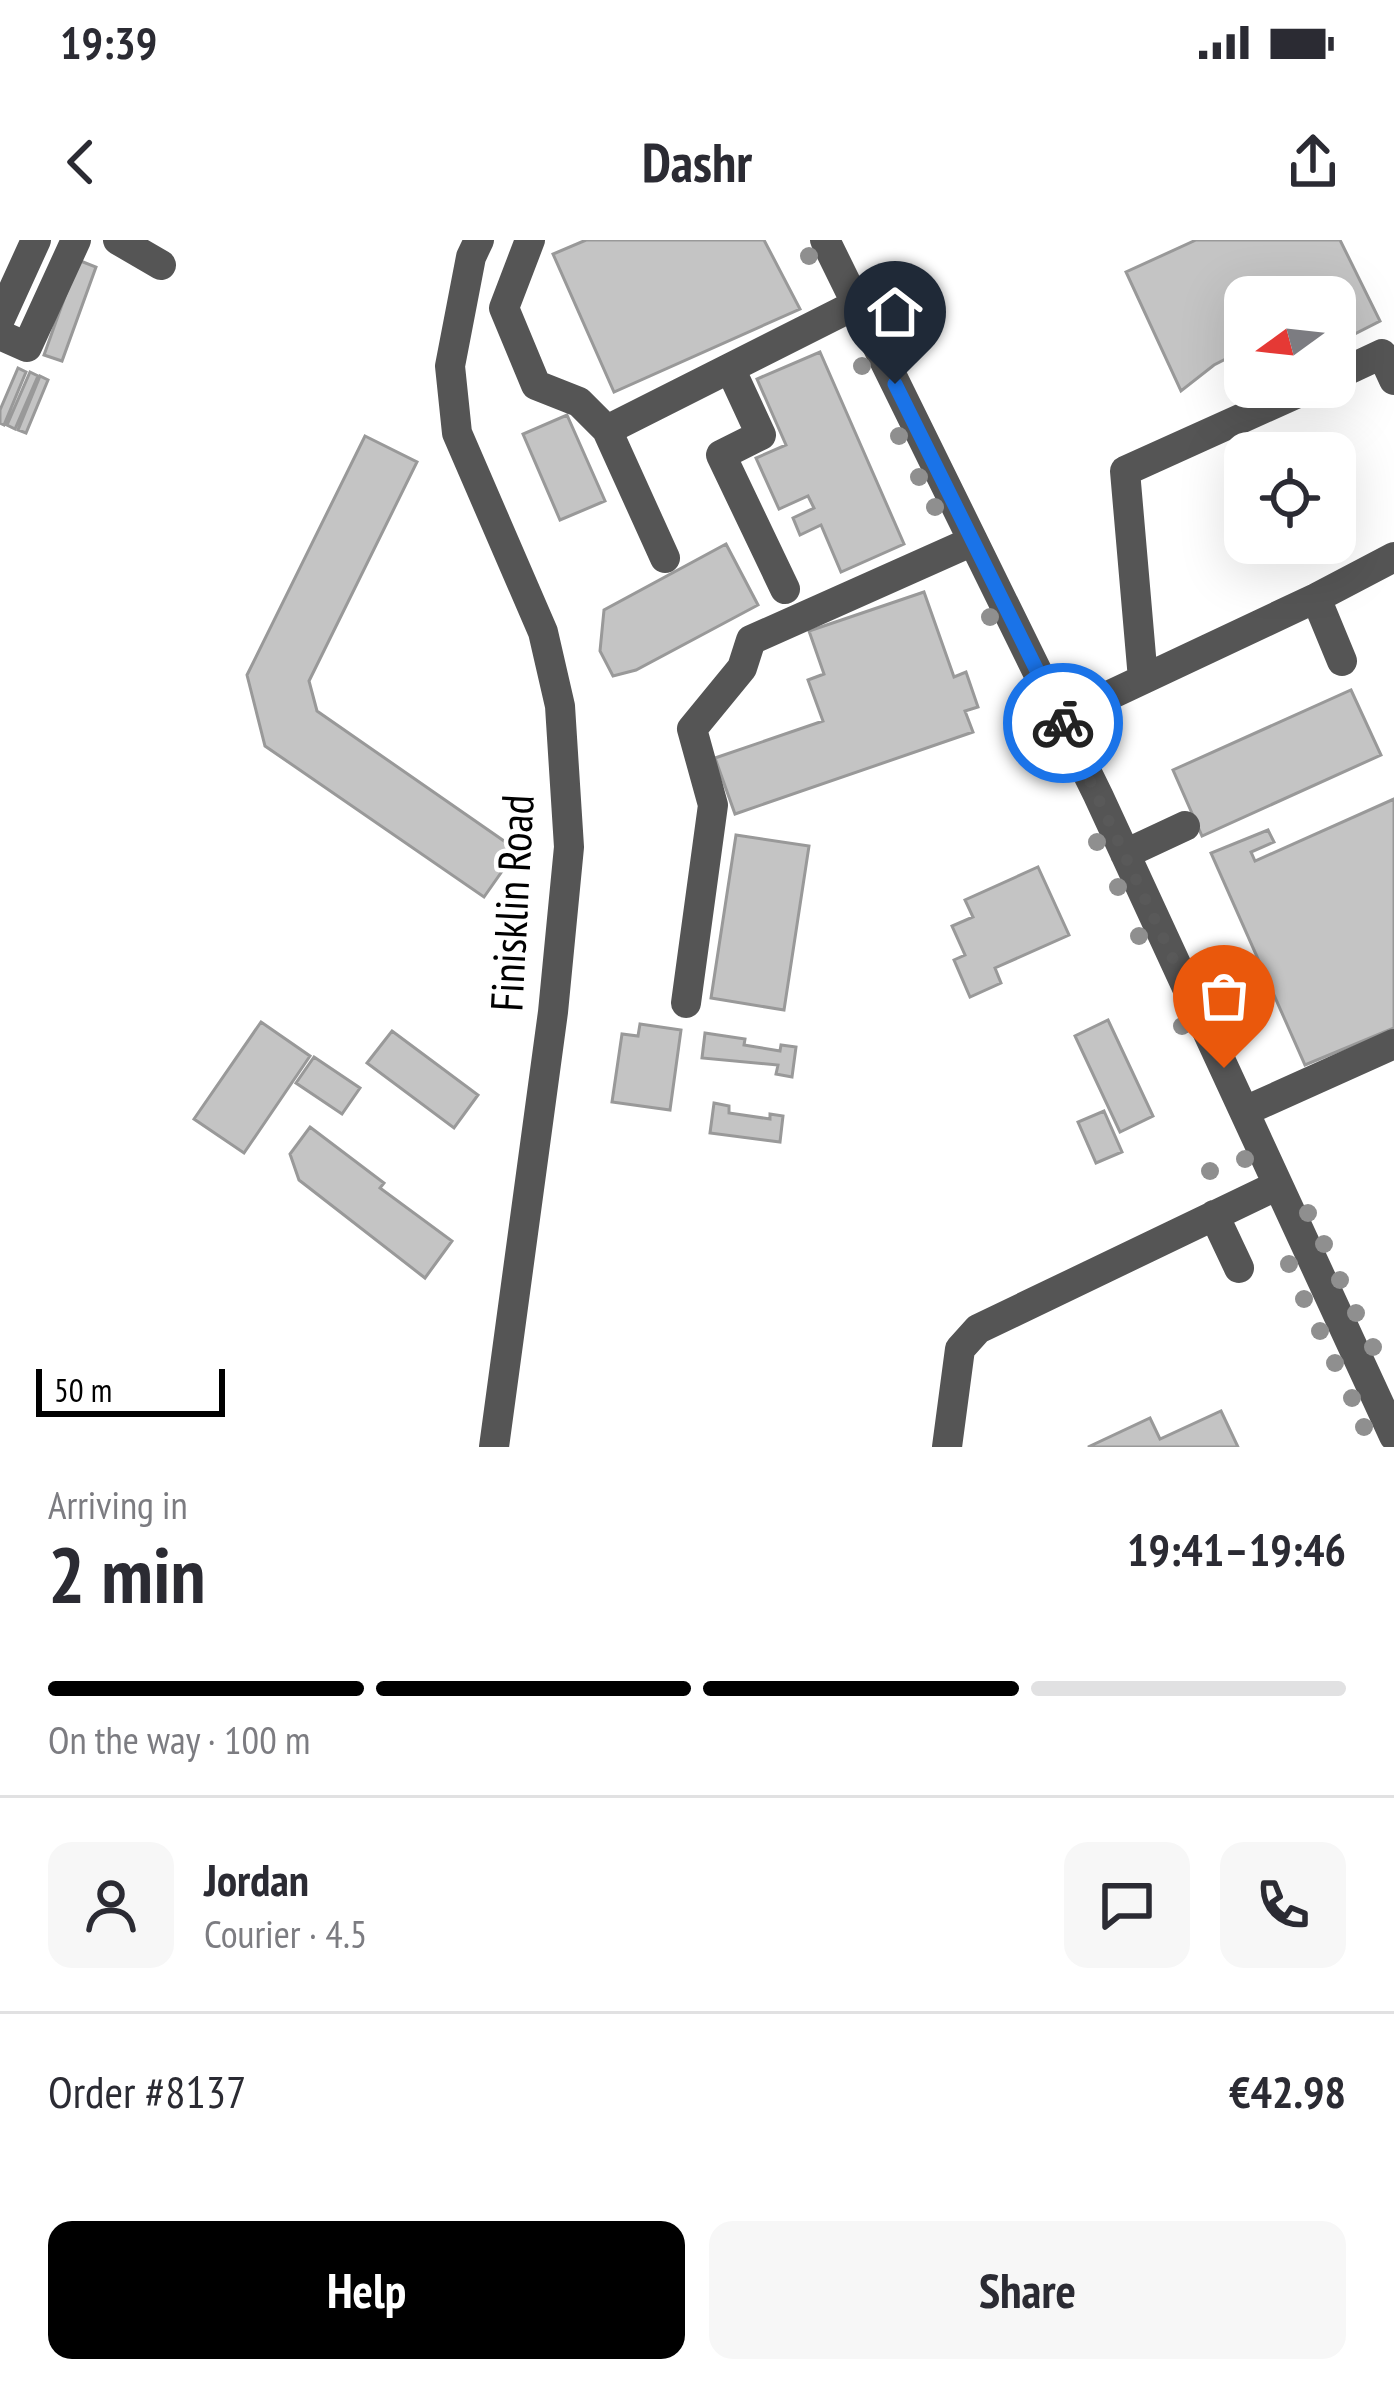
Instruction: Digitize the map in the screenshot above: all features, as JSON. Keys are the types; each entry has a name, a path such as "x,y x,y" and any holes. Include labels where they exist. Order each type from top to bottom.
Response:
{"street":[{"path":"0,319 36,240"},
{"path":"0,334 27,346 76,240"},
{"path":"118,240 161,265"},
{"name":"Finisklin Road","path":"479,240 471,257 450,366 457,433 543,632 560,706 569,847 546,1073 494,1447"},
{"path":"530,240 505,308 536,386 579,402 607,430 665,558"},
{"path":"825,240 1061,718 1394,1436"},
{"path":"607,430 855,305"},
{"path":"1356,366 1382,354 1394,380"},
{"path":"730,368 760,435 721,455 785,589"},
{"path":"1143,679 1125,471 1264,408"},
{"path":"686,1003 713,805 692,729 742,668 751,640 973,541"},
{"path":"1061,718 1394,557"},
{"path":"1316,598 1342,661"},
{"path":"1125,854 1184,826"},
{"path":"1245,1111 1394,1044"},
{"path":"947,1447 960,1349 978,1329 1278,1185"},
{"path":"1214,1215 1239,1268"}],"building":[{"path":"586,240 764,240 800,309 614,392 553,254"},
{"path":"1196,240 1340,240 1380,321 1356,333 1356,276 1224,276 1224,360 1181,391 1126,272"},
{"path":"78,260 96,267 62,361 44,355"},
{"path":"820,352 904,544 841,572 821,525 800,535 793,518 814,508 808,496 779,509 756,458 786,445 757,379"},
{"path":"18,368 26,372 4,425 0,410"},
{"path":"30,372 38,376 15,429 7,425"},
{"path":"40,376 48,380 26,433 18,430"},
{"path":"567,415 605,501 560,520 523,434"},
{"path":"365,436 417,462 309,681 317,711 517,850 484,897 265,746 247,675"},
{"path":"726,544 758,605 636,670 613,676 600,651 604,610"},
{"path":"924,592 954,677 966,672 978,707 965,711 973,732 735,814 715,758 823,721 808,680 824,674 809,631"},
{"path":"1351,690 1381,755 1202,836 1173,770"},
{"path":"1394,799 1394,1028 1305,1065 1211,853 1268,830 1274,842 1251,852 1255,861"},
{"path":"736,835 809,846 784,1010 711,998"},
{"path":"1038,867 1069,935 995,968 1001,983 970,997 954,960 965,955 952,926 973,917 965,900"},
{"path":"1108,1020 1153,1116 1120,1132 1075,1036"},
{"path":"261,1022 310,1056 244,1153 194,1119"},
{"path":"640,1024 681,1030 670,1110 612,1102 622,1034 638,1036"},
{"path":"392,1031 478,1095 454,1128 367,1063"},
{"path":"705,1033 780,1051 781,1045 796,1047 792,1077 776,1074 778,1065 702,1058"},
{"path":"314,1057 360,1088 342,1114 296,1083"},
{"path":"714,1103 729,1106 729,1113 770,1119 770,1114 783,1116 780,1142 710,1133"},
{"path":"1104,1111 1122,1152 1096,1163 1078,1122"},
{"path":"310,1127 384,1183 380,1188 452,1241 425,1278 299,1180 290,1154"},
{"path":"1221,1411 1238,1447 1088,1447 1150,1418 1160,1439"}],"way so far":[{"path":"1063,723 1224,1068"}],"route":[{"path":"895,384 1063,723"}]}
